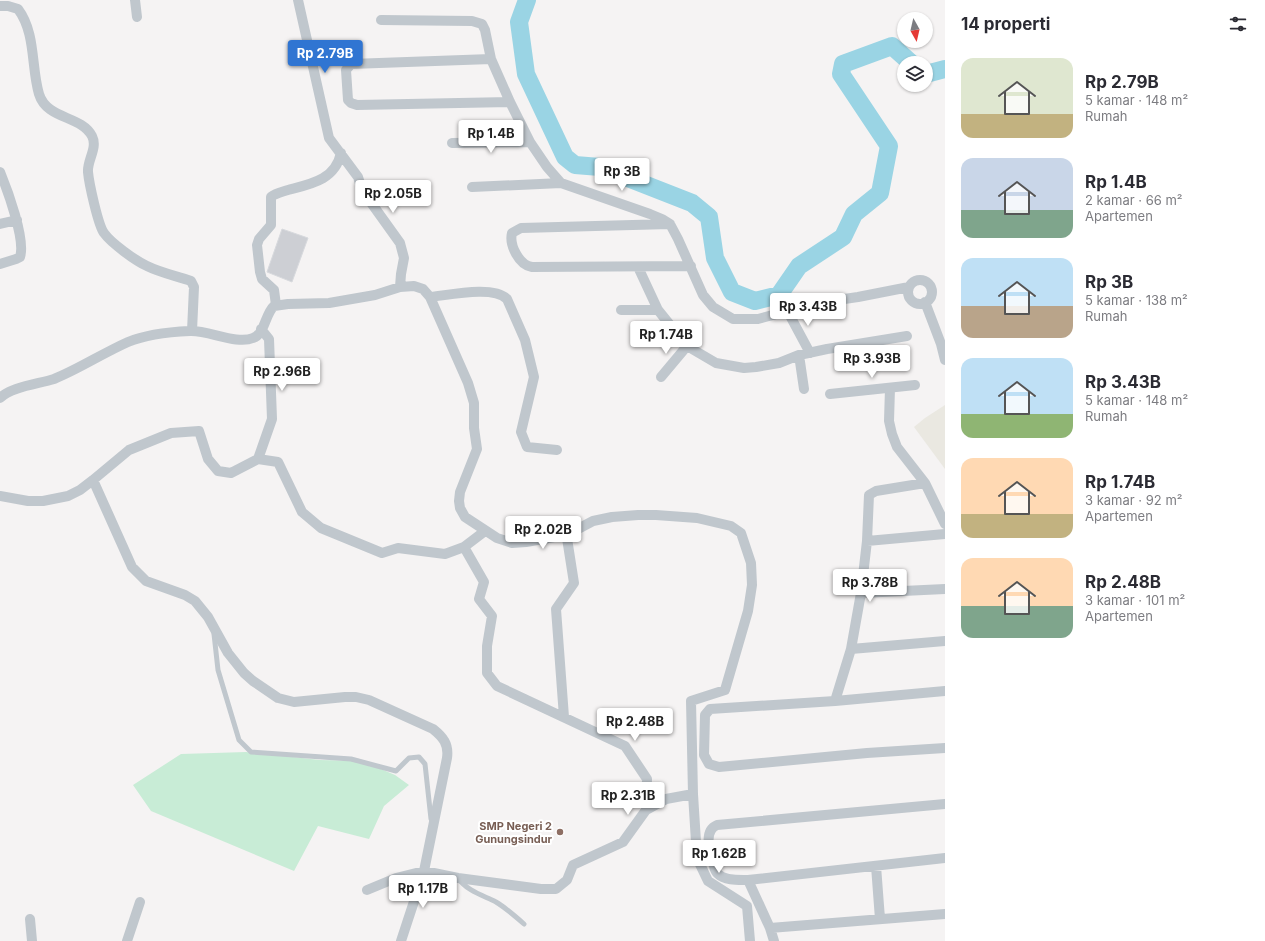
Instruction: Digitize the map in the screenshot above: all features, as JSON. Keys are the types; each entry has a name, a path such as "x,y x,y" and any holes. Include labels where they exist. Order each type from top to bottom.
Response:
{"street":[{"path":"135,0 137,17"},
{"path":"298,0 329,138 358,177 362,190 400,242 404,258 400,274 400,287"},
{"path":"0,6 8,6 18,9 25,20 32,49 36,79 42,101 45,106 85,128 92,136 93,148 88,164 88,171 92,196 103,232 107,237 148,267 191,281 194,286 192,331"},
{"path":"381,20 472,21 482,24 485,30 491,59 510,102 530,142 546,167 561,183"},
{"path":"491,59 351,64 346,70 348,100 357,105 510,102"},
{"path":"452,143 530,142"},
{"path":"276,305 274,290 264,281 260,272 257,245 259,239 271,225 271,197 277,193 313,184 326,177 336,167 341,153"},
{"path":"0,172 2,183 17,220 21,254 20,257 16,259 0,264"},
{"path":"472,187 561,183 662,219 670,224 691,266 703,295 713,307 733,319 758,319 817,303 909,287 918,280 922,280 929,284 932,292 931,296 926,302 917,304 913,302 908,295 909,287"},
{"path":"0,224 17,220"},
{"path":"670,224 521,228 515,230 511,235 520,261 528,267 691,266"},
{"path":"638,267 658,310 687,346 716,363 744,368 779,363 799,355 907,336"},
{"path":"0,398 9,392 54,378 128,342 154,334 192,331 241,340 253,338 257,336 262,329 269,311 276,305 329,303 375,295 400,287 414,286 423,289 430,297 468,383 474,403 474,428 477,449 460,492 458,501 465,517 497,538 512,543 526,542 554,536 576,530 593,521 612,517 656,515 691,517 708,520 731,526 741,533 751,563 752,585 748,612 726,690 691,702 693,794 697,858 708,880 747,906 750,941"},
{"path":"430,297 490,291 501,294 507,299 525,340 534,377 521,432 527,447 557,450"},
{"path":"926,302 945,360"},
{"path":"621,310 658,310"},
{"path":"788,312 810,353"},
{"path":"258,458 272,419 269,339 262,329"},
{"path":"661,377 687,346"},
{"path":"799,355 804,389"},
{"path":"830,394 915,385"},
{"path":"890,388 889,421 897,447 925,483 945,524"},
{"path":"0,496 28,501 55,499 68,496 80,490 129,450 171,434 199,431 208,459 218,471 231,473 258,458 278,462 302,512 321,528 382,553 398,548 446,554 464,547 485,531"},
{"path":"93,480 132,567 146,581 185,595 195,601 208,617 228,653 244,673 253,681 278,698 294,702 345,697 363,698 386,707 441,735 448,747 448,753 424,871 402,941"},
{"path":"835,701 851,649 861,593 867,541 868,500 870,493 925,483"},
{"path":"564,717 556,609 574,583 566,532"},
{"path":"867,541 945,534"},
{"path":"464,547 484,582 479,599 492,616 487,646 487,673 497,686 625,746 647,779 646,810"},
{"path":"861,593 945,589"},
{"path":"851,649 945,641"},
{"path":"945,691 835,701 710,709 705,715 704,755 705,759 711,766 719,767 867,753 945,748"},
{"path":"367,890 396,878 424,871 458,878 540,889 556,889 567,880 573,865 623,842 646,810 666,799 693,794"},
{"path":"945,804 714,826 710,831 708,847 716,872 719,875 731,880 748,880 945,858"},
{"path":"876,866 880,919"},
{"path":"748,880 770,928 774,941"},
{"path":"127,941 140,902"},
{"path":"770,928 945,914"},
{"path":"30,919 32,941"}],"lane":[{"path":"214,627 218,670 239,740 251,752 351,759 396,771 409,758 419,757 425,764 432,828"},
{"path":"458,878 462,884 470,890 498,903 524,924"}],"shaded area":[{"path":"945,405 945,469 914,427"}],"green space":[{"path":"246,752 320,760 362,761 395,775 409,785 384,806 369,839 318,826 294,871 151,811 133,785 181,754"}],"building":[{"path":"282,229 308,238 292,282 267,272"}],"waterway":[{"path":"527,0 519,22 526,74 565,157 575,165 600,167 692,203 709,217 715,258 732,292 755,301 779,295 799,266 843,237 854,214 880,193 889,146 841,74 843,64 892,46 903,56"},
{"path":"933,72 945,69"}],"place":[{"name":"SMP Negeri 2 Gunungsindur","path":"560,832"}]}
